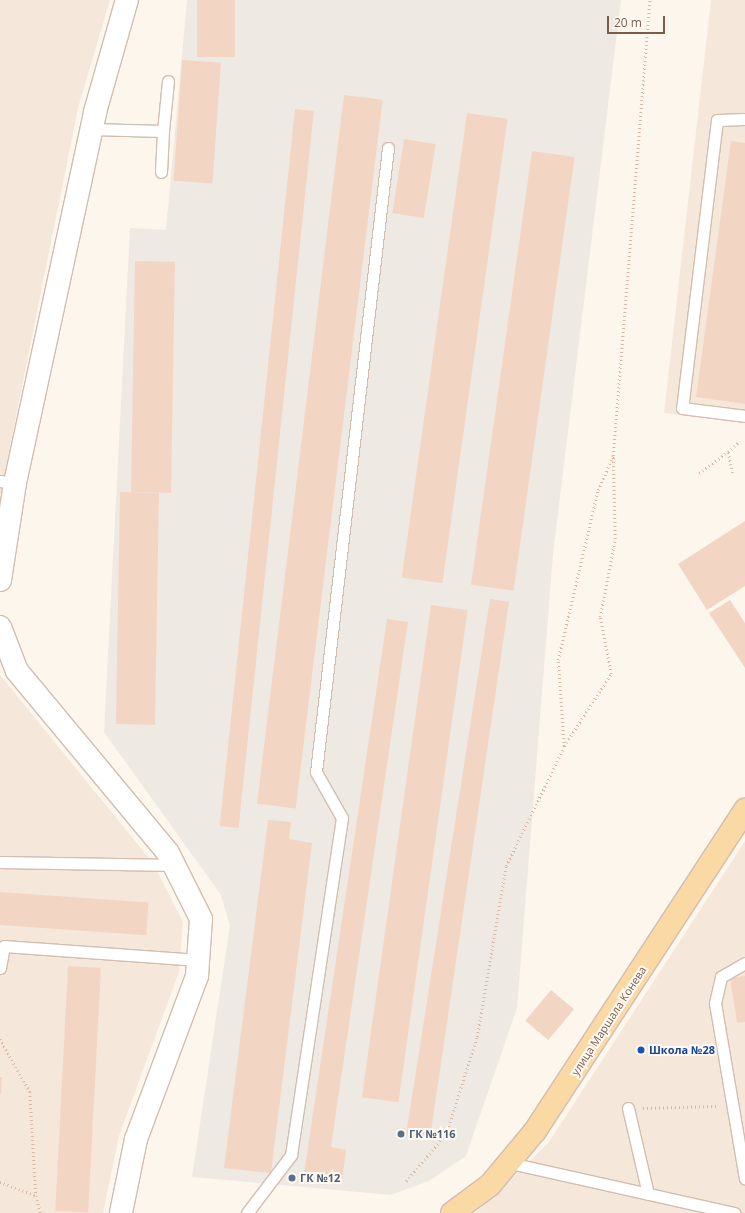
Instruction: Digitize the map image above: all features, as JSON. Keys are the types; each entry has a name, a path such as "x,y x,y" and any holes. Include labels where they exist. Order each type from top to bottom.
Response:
{"main road":[{"name":"улица Маршала Конева","path":"452,1213 469,1203 510,1163 558,1100 745,810"}],"street":[{"path":"0,580 7,482 91,129 127,0"},
{"path":"0,627 9,670 175,865 201,918 197,976 136,1139 121,1213"}],"lane":[{"path":"162,172 163,131 168,82"},
{"path":"745,119 717,120 682,408 745,416"},
{"path":"91,129 163,131"},
{"path":"247,1213 291,1155 342,818 316,772 388,148"},
{"path":"0,862 175,865"},
{"path":"0,968 4,946 198,960"},
{"path":"745,963 737,964 721,977 715,1003 745,1178"},
{"path":"628,1108 648,1194"},
{"path":"510,1163 734,1213"}],"path":[{"path":"406,1181 446,1134 477,1037 506,866 564,747 611,674 600,616 615,539 613,456 650,0"},
{"path":"699,474 740,441"},
{"path":"728,452 732,473"},
{"path":"564,747 558,660 598,490 613,456"},
{"path":"0,1040 30,1092 36,1196 41,1213"},
{"path":"628,1108 733,1106"},
{"path":"0,1182 36,1196"}],"shaded area":[{"path":"0,0 110,0 78,108 0,496"},
{"path":"187,0 621,0 553,554 517,1008 466,1156 429,1181 391,1195 192,1177 230,925 221,895 104,732 130,228 166,230"},
{"path":"711,0 745,0 745,422 664,413"},
{"path":"0,675 153,863 183,922 179,972 119,1136 103,1213 0,1213"},
{"path":"745,841 745,1213 476,1213 549,1142"}],"building":[{"path":"197,0 235,0 235,57 197,57"},
{"path":"182,60 221,63 212,183 174,181"},
{"path":"344,95 383,100 296,808 257,804"},
{"path":"295,109 314,111 239,828 220,826"},
{"path":"467,113 508,119 442,583 402,577"},
{"path":"404,139 436,144 424,218 392,213"},
{"path":"731,141 745,143 745,404 696,397"},
{"path":"532,151 575,157 514,591 471,585"},
{"path":"135,261 175,262 171,493 131,492"},
{"path":"120,492 159,493 155,725 116,724"},
{"path":"745,521 745,586 707,610 678,564"},
{"path":"490,599 509,602 430,1138 406,1135"},
{"path":"730,600 745,623 745,668 709,613"},
{"path":"431,605 468,610 398,1102 362,1097"},
{"path":"387,619 408,622 331,1147 346,1150 342,1180 304,1174"},
{"path":"268,820 291,822 289,839 312,843 271,1173 224,1168"},
{"path":"0,892 149,902 146,935 0,925"},
{"path":"68,966 101,968 88,1212 55,1211"},
{"path":"745,976 745,1022 737,1023 730,978"},
{"path":"551,990 574,1009 548,1040 525,1021"},
{"path":"0,1077 2,1077 1,1094 0,1094"}],"place":[{"name":"Школа №28","path":"641,1050"},
{"name":"ГК №116","path":"401,1134"},
{"name":"ГК №12","path":"292,1178"}]}
